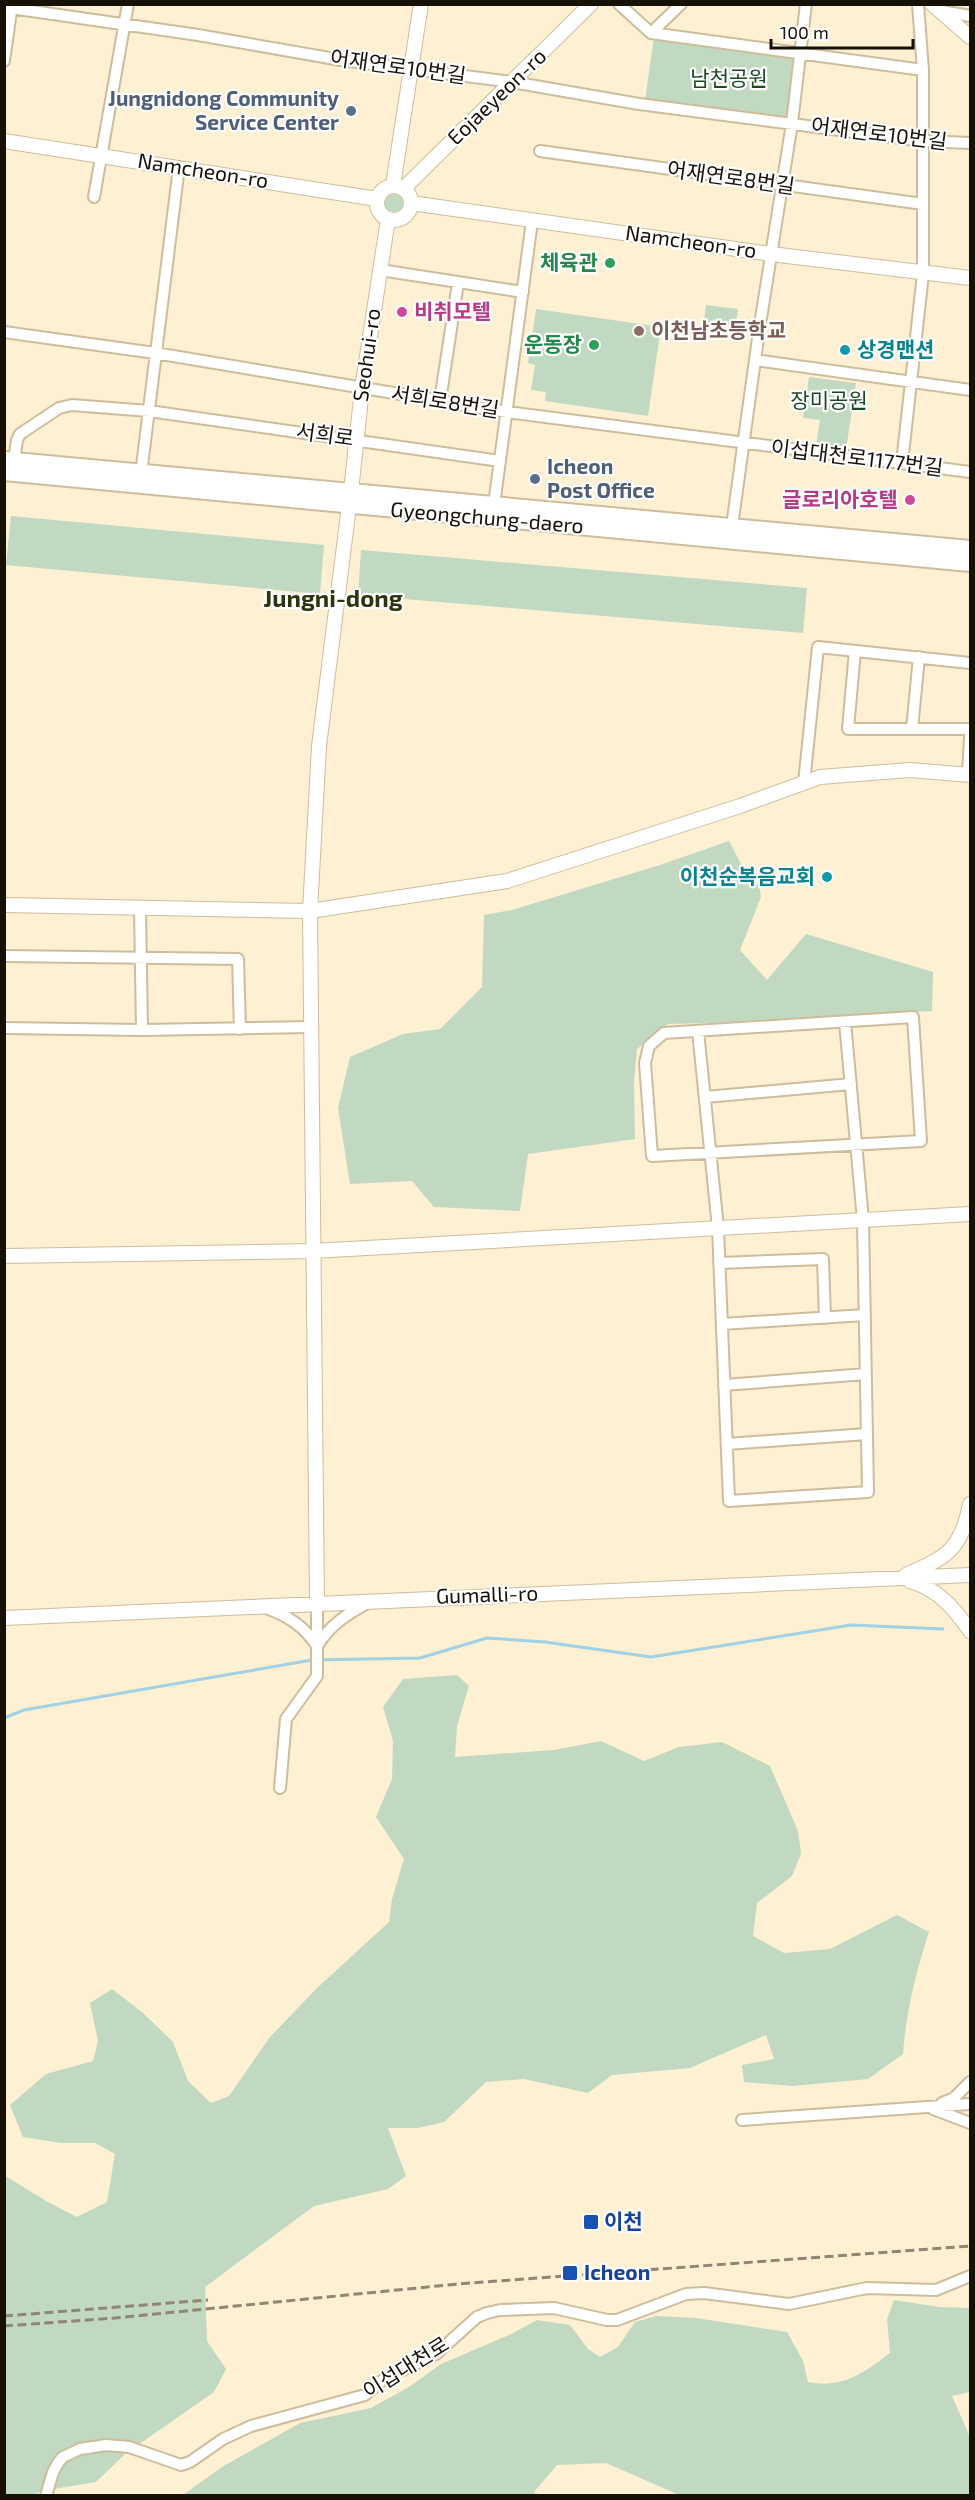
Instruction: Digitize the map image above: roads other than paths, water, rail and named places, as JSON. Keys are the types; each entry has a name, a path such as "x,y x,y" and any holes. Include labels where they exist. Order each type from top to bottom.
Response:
{"main road":[{"name":"Gyeongchung-daero","path":"8,465 141,474 350,499 494,505 970,549"},
{"name":"Gyeongchung-daero","path":"8,465 970,563"}],"street":[{"path":"94,197 128,4"},
{"path":"398,187 421,4"},
{"name":"Eojaeyeon-ro","path":"398,187 512,82 591,4"},
{"path":"619,4 651,33 923,70"},
{"path":"651,33 681,4"},
{"path":"732,526 792,123 807,4"},
{"path":"902,463 923,274 923,70 918,4"},
{"path":"4,61 10,6"},
{"name":"어재연로10번길","path":"10,6 411,70 512,82 639,104 923,141 970,143"},
{"path":"936,8 956,15 970,16"},
{"path":"936,8 970,37"},
{"name":"Namcheon-ro","path":"4,141 376,199"},
{"name":"어재연로8번길","path":"540,151 923,204"},
{"path":"141,474 179,167"},
{"path":"398,187 410,197 408,213 398,220 388,219 378,211 376,199 382,189 398,187"},
{"name":"Namcheon-ro","path":"411,203 771,254 970,278"},
{"name":"Seohui-ro","path":"317,1602 310,911 319,746 362,389 388,219"},
{"path":"494,505 532,221"},
{"path":"380,270 523,292"},
{"path":"440,401 458,282"},
{"name":"서희로8번길","path":"4,332 155,353 507,412 744,444"},
{"path":"755,360 970,390"},
{"name":"서희로","path":"8,465 20,434 64,406 72,405 149,411 500,461"},
{"name":"이섭대천로1177번길","path":"744,444 970,472"},
{"path":"804,783 818,647 970,663"},
{"path":"855,651 848,729 970,729"},
{"path":"912,729 919,657"},
{"path":"4,905 310,911 507,881 820,777 910,770 969,774 970,736"},
{"path":"140,907 142,1030"},
{"path":"4,956 238,959 240,1029"},
{"path":"913,1017 921,1141 652,1156 645,1063 649,1046 664,1033 845,1022 913,1017"},
{"path":"698,1031 718,1228 729,1501 868,1492 862,1220 845,1022"},
{"path":"4,1028 142,1030 311,1027"},
{"path":"705,1097 851,1084"},
{"path":"4,1256 313,1251 970,1214"},
{"path":"719,1263 823,1259 825,1318"},
{"path":"722,1324 865,1315"},
{"path":"724,1385 866,1374"},
{"path":"727,1444 867,1434"},
{"path":"899,1578 946,1555 966,1528 970,1504"},
{"name":"Gumalli-ro","path":"4,1618 317,1602 970,1575"},
{"path":"899,1578 924,1586 939,1594 970,1631"},
{"path":"317,1646 337,1622 374,1600"},
{"path":"280,1788 286,1719 318,1672 317,1602"},
{"path":"259,1605 284,1614 309,1634 317,1646"},
{"path":"930,2108 954,2098 970,2082"},
{"path":"742,2120 970,2104"},
{"path":"930,2108 970,2123"},
{"name":"이섭대천로","path":"46,2496 58,2463 63,2457 80,2448 106,2445 129,2447 181,2466 223,2439 251,2426 365,2395 384,2379 436,2354 477,2317 487,2313 500,2310 554,2308 607,2320 618,2320 686,2294 704,2293 789,2304 867,2288 936,2290 970,2276"}],"waterway":[{"path":"4,1718 24,1710 312,1660 420,1658 487,1638 545,1642 651,1657 851,1625 943,1629"}],"railway":[{"path":"4,2326 115,2318 458,2284 970,2246"},
{"path":"4,2316 208,2300"}],"place":[{"name":"Jungnidong Community Service Center","path":"351,111"},
{"name":"체육관","path":"610,263"},
{"name":"비취모텔","path":"402,312"},
{"name":"이천남초등학교","path":"639,331"},
{"name":"운동장","path":"594,345"},
{"name":"상경맨션","path":"845,350"},
{"name":"Icheon Post Office","path":"535,479"},
{"name":"글로리아호텔","path":"910,500"},
{"name":"이천순복음교회","path":"827,877"},
{"name":"이천","path":"591,2222"},
{"name":"Icheon","path":"570,2273"}],"district":[{"name":"Jungni-dong","path":"333,599"}],"park label":[{"name":"남천공원","path":"729,79"},
{"name":"장미공원","path":"829,401"}]}
